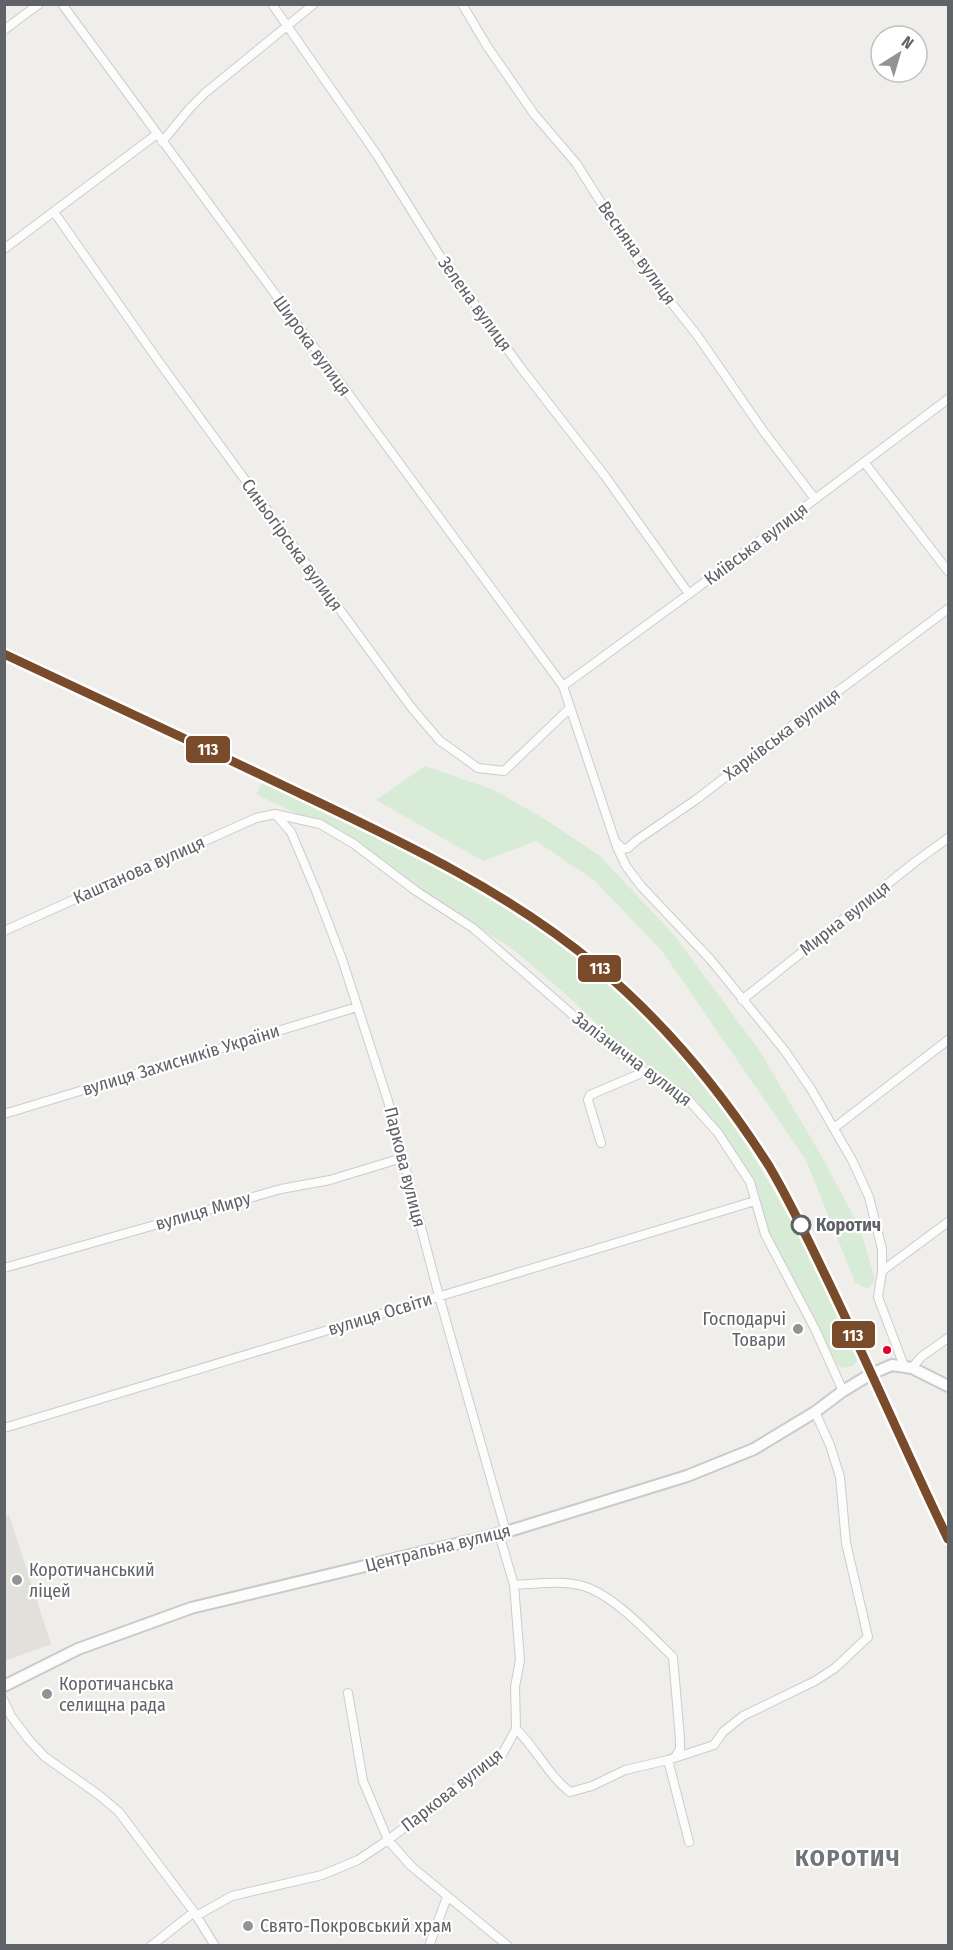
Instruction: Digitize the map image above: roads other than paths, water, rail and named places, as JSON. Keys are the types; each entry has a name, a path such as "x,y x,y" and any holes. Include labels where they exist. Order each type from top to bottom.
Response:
{"street":[{"path":"4,30 39,4"},
{"name":"Широка вулиця","path":"62,4 562,686 615,841 626,866 641,886 710,959 785,1052 852,1160 869,1197 882,1249 882,1271 878,1297 908,1367"},
{"name":"Зелена вулиця","path":"272,4 377,155 440,256 521,368 605,476 689,594"},
{"path":"162,142 205,93 314,4"},
{"name":"Весняна вулиця","path":"462,4 487,46 534,114 576,163 638,261 697,336 764,432 815,499"},
{"path":"4,249 157,134"},
{"name":"Синьогірська вулиця","path":"54,212 311,572 411,707 440,741 478,768 504,771 570,708"},
{"name":"Київська вулиця","path":"562,686 689,594 948,399"},
{"path":"864,462 948,571"},
{"name":"Харківська вулиця","path":"615,841 623,849 628,848 697,799 948,609"},
{"name":"Каштанова вулиця","path":"4,931 255,818 275,814"},
{"name":"Паркова вулиця","path":"151,1946 195,1914 232,1896 322,1875 358,1860 503,1753 516,1729 515,1687 520,1660 514,1585 502,1533 388,1101 338,950 291,832 275,814"},
{"name":"Залізнична вулиця","path":"275,814 320,824 354,844 416,891 473,928 590,1029 644,1072 685,1096 703,1114 750,1182 765,1234 815,1329 843,1391"},
{"name":"Мирна вулиця","path":"742,1000 948,838"},
{"name":"вулиця Захисників України","path":"4,1114 357,1007"},
{"path":"834,1128 948,1040"},
{"path":"601,1143 588,1098 594,1092 644,1072"},
{"name":"вулиця Миру","path":"4,1268 281,1189 330,1180 402,1158"},
{"name":"вулиця Освіти","path":"4,1428 755,1201"},
{"path":"882,1271 948,1222"},
{"path":"948,1338 908,1367 948,1386"},
{"name":"Центральна вулиця","path":"4,1686 78,1649 191,1608 502,1533 687,1476 754,1449 815,1412 843,1391 892,1365 908,1367"},
{"path":"516,1729 529,1742 560,1785 570,1792 592,1786 625,1770 672,1759 714,1745 723,1732 743,1716 815,1681 842,1662 868,1637 846,1543 840,1477 830,1445 815,1412"},
{"path":"514,1585 583,1586 603,1596 633,1619 673,1657 680,1749 672,1759"},
{"path":"348,1693 363,1781 388,1840 411,1866 508,1946"},
{"path":"4,1701 11,1716 28,1740 45,1757 119,1812 195,1914 215,1946"},
{"path":"672,1759 689,1842"},
{"path":"429,1946 447,1897"}],"place":[{"name":"Коротич","path":"801,1225"},
{"name":"Господарчі Товари","path":"798,1329"},
{"name":"Коротичанський ліцей","path":"17,1580"},
{"name":"Коротичанська селищна рада","path":"47,1694"},
{"name":"Свято-Покровський храм","path":"248,1926"}],"district":[{"name":"КОРОТИЧ","path":"848,1858"}]}
